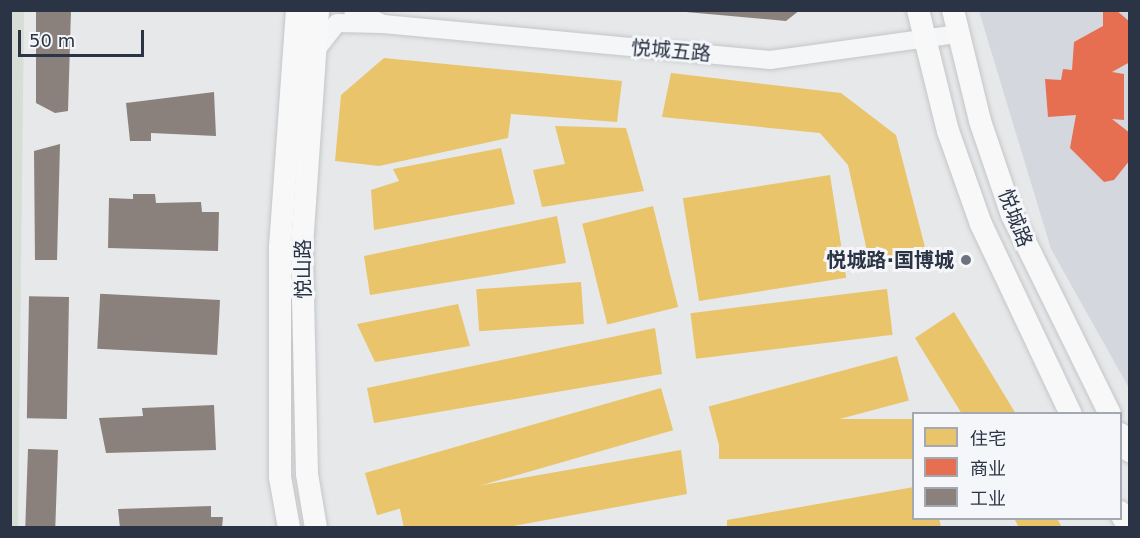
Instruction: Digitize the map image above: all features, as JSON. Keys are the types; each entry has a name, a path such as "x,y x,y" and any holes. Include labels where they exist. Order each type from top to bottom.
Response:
{"main road":[{"name":"悦山路","path":"289,528 280,477 280,247 297,10"},
{"name":"悦山路","path":"316,528 307,474 302,246 318,10"},
{"name":"悦城路","path":"918,10 924,41 981,224 1070,412"},
{"name":"悦城路","path":"953,10 958,34 1012,215 1109,412"},
{"path":"1122,437 1130,451"}],"street":[{"path":"353,10 383,24"},
{"name":"悦城五路","path":"315,55 337,23 383,24 770,60 924,41 958,34"}],"shaded area":[{"path":"10,11 24,11 18,528 10,527"},
{"path":"979,11 1129,11 1129,388 1051,249"}],"building: 住宅":[{"path":"384,58 622,81 617,122 511,114 508,138 379,166 335,161 341,95"},
{"path":"671,73 841,93 896,135 926,251 869,260 848,165 820,133 662,117"},
{"path":"555,126 626,128 644,191 542,207 533,170 565,164"},
{"path":"501,148 515,204 374,230 371,190 399,181 393,169"},
{"path":"830,175 846,278 699,301 683,198"},
{"path":"653,206 678,307 607,325 582,224"},
{"path":"557,216 566,263 370,295 364,256"},
{"path":"581,282 584,324 479,331 476,289"},
{"path":"887,289 893,335 696,359 690,313"},
{"path":"458,304 470,346 375,362 357,324"},
{"path":"954,312 1015,412 961,412 915,338"},
{"path":"655,328 662,374 374,423 367,388"},
{"path":"897,356 909,400 721,451 709,406"},
{"path":"661,388 673,430 377,515 365,473"},
{"path":"719,419 912,419 912,459 719,459"},
{"path":"681,450 687,494 503,528 404,528 398,500"},
{"path":"912,487 912,520 939,520 941,527 727,528 727,520"},
{"path":"1015,520 1058,520 1062,528 1019,528"}],"building: 商业":[{"path":"1116,10 1130,22 1130,62 1112,72 1124,74 1124,120 1112,119 1130,133 1130,160 1114,180 1104,182 1070,148 1076,115 1048,117 1045,79 1061,80 1063,69 1072,70 1074,42 1103,26 1103,11"}],"building: 工业":[{"path":"36,10 71,10 68,111 55,113 36,103"},
{"path":"664,10 800,10 786,21"},
{"path":"214,92 216,136 151,133 151,141 130,141 126,103"},
{"path":"60,144 57,260 35,260 34,151"},
{"path":"133,194 155,194 156,203 201,202 202,212 219,212 218,251 108,248 109,198 133,199"},
{"path":"100,294 220,300 217,355 97,349"},
{"path":"29,296 69,297 67,419 27,418"},
{"path":"214,405 216,450 106,453 99,418 143,416 142,408"},
{"path":"28,449 58,450 55,528 25,528"},
{"path":"211,506 211,517 223,517 222,528 120,528 118,509"}],"place":[{"name":"悦城路·国博城","path":"966,260"}]}
